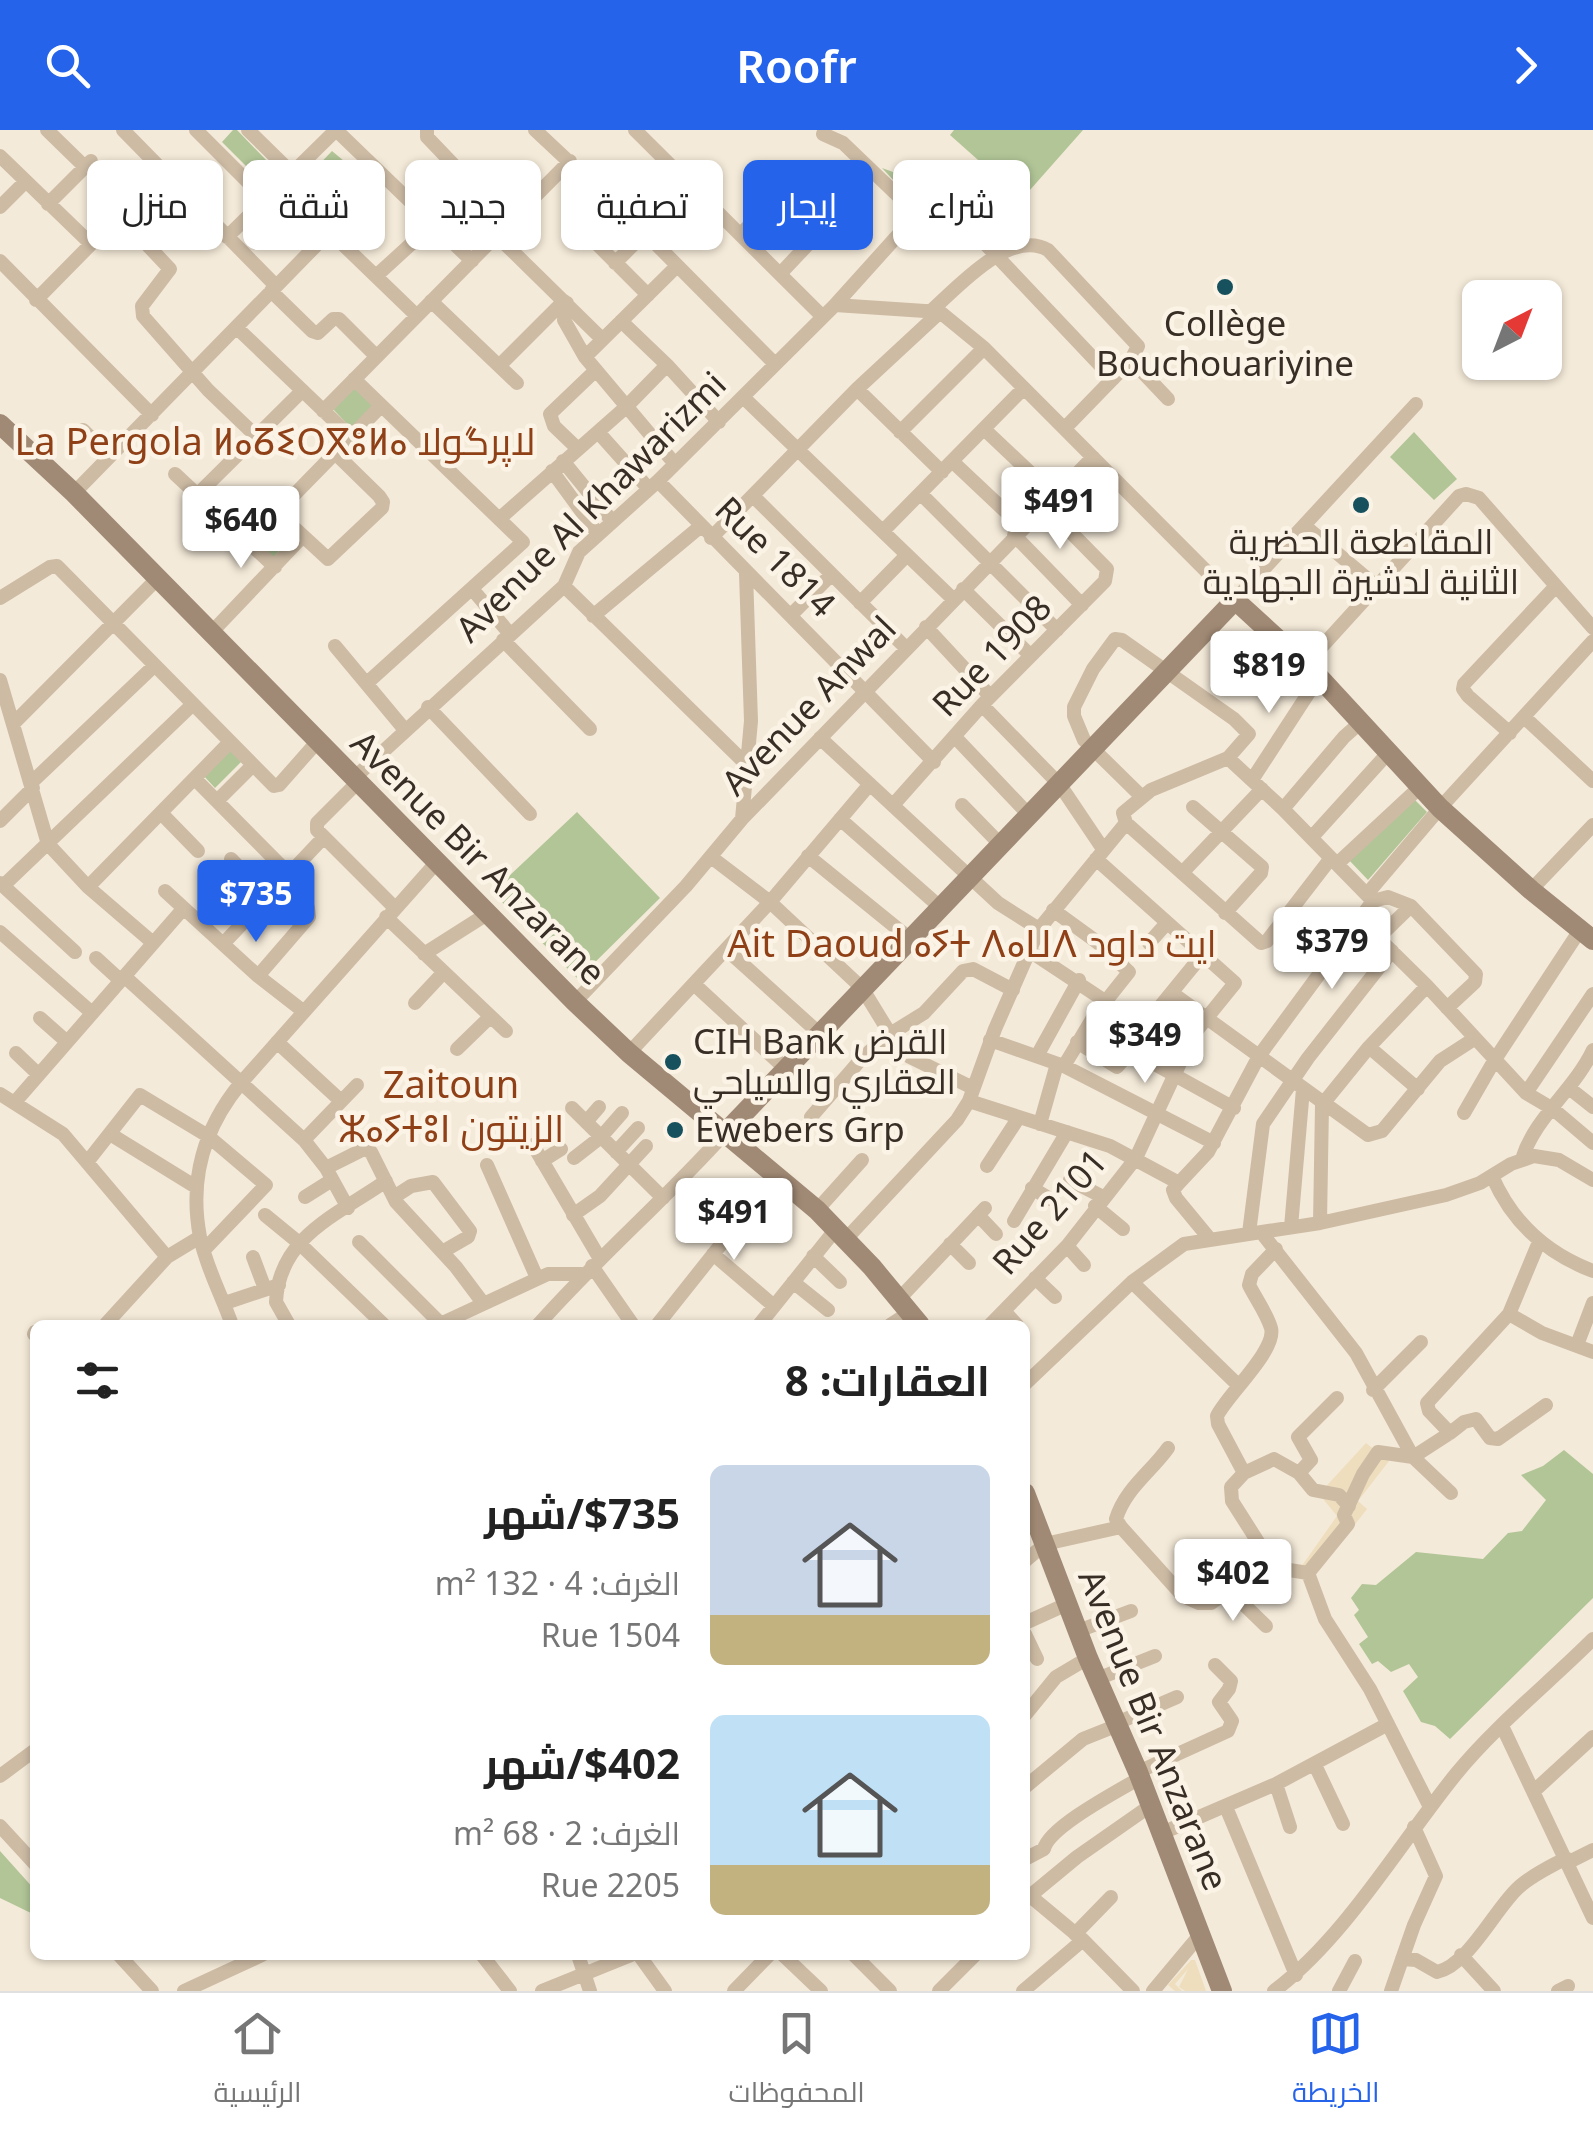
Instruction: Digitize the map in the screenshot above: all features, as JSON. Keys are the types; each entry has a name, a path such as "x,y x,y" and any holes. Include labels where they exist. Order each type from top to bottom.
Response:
{"street":[{"path":"48,130 88,164 48,204"},
{"path":"123,130 154,160"},
{"path":"196,130 243,177"},
{"path":"248,130 279,160"},
{"path":"303,160 336,130 367,160"},
{"path":"427,130 427,137 449,160"},
{"path":"536,130 569,160"},
{"path":"635,130 822,317"},
{"path":"823,134 851,150 893,191"},
{"path":"0,156 87,241"},
{"path":"541,191 561,170"},
{"path":"385,178 405,198"},
{"path":"0,206 26,180"},
{"path":"742,234 792,182 828,215 830,222 780,274"},
{"path":"227,237 243,220"},
{"path":"223,233 312,332 318,333 333,319 339,319 376,356"},
{"name":"Avenue Al Khawarizmi","path":"324,837 317,830 317,823 355,781 428,708 564,586 578,552 719,422 893,240"},
{"path":"593,616 754,496 996,254 1034,244 1048,250 1137,343 1138,351 1131,360 1065,428"},
{"path":"36,300 87,247"},
{"path":"376,276 405,248"},
{"path":"151,250 170,270 140,310 257,438"},
{"path":"74,493 311,250"},
{"path":"355,250 416,316"},
{"path":"460,250 472,261"},
{"path":"323,412 483,250"},
{"path":"512,250 602,339"},
{"path":"603,250 648,294"},
{"path":"615,263 627,250"},
{"path":"662,250 775,364"},
{"path":"992,250 1113,379"},
{"path":"0,260 152,415"},
{"path":"584,357 677,266"},
{"path":"432,302 517,384"},
{"path":"566,302 564,320 584,357 675,464"},
{"path":"498,366 566,302"},
{"path":"834,305 935,311 984,348 1235,600 1312,670 1440,808 1587,935 1494,1061 1464,1113"},
{"path":"621,320 719,422"},
{"path":"237,328 351,437"},
{"path":"900,432 984,348"},
{"path":"1131,360 1168,399"},
{"path":"499,519 668,365"},
{"path":"578,449 554,426 550,414 596,371"},
{"path":"354,379 520,539 520,546 367,683"},
{"path":"883,530 1024,388"},
{"path":"857,390 900,432 947,467 1018,531 1082,605"},
{"path":"198,494 302,391"},
{"path":"744,397 907,555 1030,655"},
{"path":"542,1320 1094,750 1416,404"},
{"path":"248,542 380,407"},
{"name":"Avenue Bir Anzarane","path":"0,424 74,493 574,1002 817,1210 910,1312"},
{"path":"984,429 1049,500"},
{"path":"83,430 109,456"},
{"name":"Rue 1814","path":"598,432 706,532 934,762"},
{"path":"277,512 330,558 382,508 379,496 335,453"},
{"name":"Avenue Anwal","path":"574,1002 820,738 1093,458"},
{"path":"558,466 612,521"},
{"path":"558,466 598,534"},
{"path":"175,474 275,567"},
{"path":"921,494 1057,630"},
{"path":"754,496 906,648"},
{"path":"1182,873 1257,785 1312,670 1376,586 1459,496 1479,498 1593,628"},
{"name":"Rue 1908","path":"894,804 986,701 1105,581 1106,569 1049,500"},
{"path":"1305,526 1376,586"},
{"path":"210,634 303,536"},
{"path":"860,603 907,555"},
{"path":"0,598 50,567 62,570 269,784 279,785 317,742"},
{"path":"742,820 751,721 746,574"},
{"path":"791,616 831,575"},
{"path":"13,724 157,579"},
{"path":"564,586 746,764"},
{"path":"1510,733 1468,696 1464,684 1556,586"},
{"path":"472,590 507,637 590,729"},
{"path":"926,627 1060,785 1100,854 1166,924 1203,954 1154,1014"},
{"path":"1142,796 1084,740 1074,712 1110,641 1122,640 1248,730 1248,736 1228,758 1142,796 1123,814 1126,823 1256,940 1267,941 1334,861 1421,786"},
{"path":"1210,1238 1173,1190 1200,1164 1214,1143 1258,1056 1370,898 1440,808 1593,641"},
{"path":"336,646 405,730"},
{"path":"0,821 154,666"},
{"path":"0,680 48,844 88,887 152,942"},
{"path":"75,952 2,885 192,704"},
{"path":"428,708 530,814"},
{"path":"1524,717 1593,781"},
{"path":"1283,809 1361,722"},
{"path":"820,738 998,903 1039,929"},
{"path":"955,738 1030,816"},
{"path":"88,887 229,743"},
{"path":"1312,837 1390,752"},
{"path":"1228,758 1370,898 1388,898 1411,906 1476,974 1475,982 1447,1008"},
{"path":"217,801 252,766"},
{"path":"195,779 308,908 309,917 258,976"},
{"path":"629,1053 727,950 870,784"},
{"path":"962,805 1001,845"},
{"path":"1194,807 1257,860 1262,870 1225,912"},
{"path":"161,813 198,851"},
{"path":"840,819 940,906"},
{"path":"763,1320 813,1256 939,1142 971,1094 990,1040 1039,929 1126,823"},
{"path":"1531,890 1593,825"},
{"path":"223,944 324,837 424,954 506,1031"},
{"path":"711,856 770,902 862,988 890,1034 910,1057 971,1094 1019,1116 1136,1158 1179,1183"},
{"path":"808,856 909,938"},
{"path":"231,859 266,895"},
{"path":"230,1320 202,1243 196,1187 216,1117 240,1084 436,863"},
{"path":"165,891 258,976 304,1011"},
{"path":"1379,937 1411,906"},
{"path":"14,1102 184,908"},
{"path":"1040,1124 1061,1065 1105,1001 1128,976 1125,966 1054,910"},
{"path":"424,954 486,914"},
{"path":"1358,918 1526,1093 1553,1109 1593,1143"},
{"path":"1149,944 1166,924"},
{"path":"0,932 91,1012"},
{"path":"727,950 820,1034"},
{"path":"1028,950 1079,980 1105,1001"},
{"path":"1255,1232 1260,1132 1392,951"},
{"name":"Rue 2101","path":"995,1320 1067,1246 1136,1158 1193,1035 1234,986 1233,979 1203,954"},
{"path":"96,958 304,1140 348,1208"},
{"path":"811,1117 863,1057 924,1013 966,969 1012,990"},
{"path":"414,1003 443,973"},
{"path":"1037,1056 1079,980"},
{"path":"695,985 787,1070"},
{"path":"1320,1223 1322,1105 1368,1047 1427,986"},
{"path":"1172,993 1322,1105 1363,1134 1373,1136 1382,1131 1446,1055 1474,1039"},
{"path":"1526,1093 1593,994"},
{"path":"1094,1016 1118,1032"},
{"path":"40,1018 66,1041"},
{"path":"457,1049 490,1018"},
{"path":"990,1040 1061,1065 1214,1143"},
{"path":"277,1042 342,1101"},
{"path":"1077,1042 1114,1067 1131,1051 1234,1108"},
{"path":"1368,1047 1418,1090"},
{"path":"1522,1159 1534,1132 1584,1068 1593,1050"},
{"path":"16,1053 38,1074"},
{"path":"304,1140 357,1084"},
{"path":"1292,1228 1297,1085"},
{"path":"1569,1088 1593,1106"},
{"path":"0,1094 63,1134 167,1258"},
{"path":"88,1162 138,1096 142,1096 208,1136 266,1185 202,1243 167,1258 110,1320"},
{"path":"586,1122 599,1107"},
{"path":"572,1108 663,1198"},
{"path":"574,1158 601,1137 622,1113"},
{"path":"988,1166 1019,1116"},
{"path":"616,1152 638,1128"},
{"path":"1014,1220 1067,1132"},
{"path":"110,1134 196,1187"},
{"path":"533,1144 572,1215 591,1266 630,1320"},
{"path":"572,1215 600,1196 646,1146"},
{"path":"305,1197 364,1149 371,1152 394,1198 484,1303"},
{"path":"542,1162 561,1149"},
{"path":"1030,1379 1132,1282 1184,1244 1320,1223 1446,1195 1522,1159 1559,1160 1593,1180"},
{"path":"817,1210 862,1160"},
{"path":"487,1165 537,1278"},
{"path":"661,1320 777,1174"},
{"path":"1492,1176 1510,1211 1538,1242 1593,1270"},
{"path":"1070,1180 1099,1202 1123,1229"},
{"path":"224,1303 272,1287 298,1242 319,1224 386,1182"},
{"path":"394,1198 423,1182 432,1182 439,1188 470,1231 468,1237 442,1252"},
{"path":"1032,1188 1050,1199"},
{"path":"910,1312 950,1244 982,1211 996,1234"},
{"path":"264,1215 298,1242 379,1320"},
{"path":"1255,1232 1276,1250 1356,1353 1412,1457 1450,1494"},
{"path":"359,1242 435,1320"},
{"path":"1450,1433 1426,1406 1509,1314 1538,1242"},
{"path":"950,1244 969,1264"},
{"path":"1067,1246 1084,1264"},
{"path":"1244,1473 1217,1416 1260,1360 1272,1336 1249,1285 1252,1274 1276,1250"},
{"path":"713,1254 774,1306"},
{"path":"813,1256 840,1282"},
{"path":"253,1257 272,1287 278,1310 285,1320"},
{"path":"448,1320 537,1278 591,1266"},
{"path":"1035,1278 1054,1297"},
{"path":"792,1282 828,1310"},
{"path":"1132,1282 1238,1385"},
{"path":"1577,1345 1593,1303"},
{"path":"1004,1310 1013,1320"},
{"path":"1509,1314 1542,1333 1593,1352"},
{"path":"1373,1390 1421,1342"},
{"path":"1299,1473 1311,1458 1298,1437 1337,1398"},
{"path":"1308,1573 1348,1524 1344,1515 1362,1474 1378,1452 1412,1457 1464,1422 1476,1419 1490,1438 1498,1439 1546,1405"},
{"path":"1168,1448 1126,1498 1117,1515 1119,1525 1172,1587 1190,1601 1210,1603 1270,1560"},
{"path":"1308,1573 1283,1569 1270,1560 1230,1496 1231,1488 1244,1473 1269,1459 1299,1473 1313,1490 1339,1496 1349,1506"},
{"name":"Avenue Bir Anzarane","path":"1030,1507 1222,1991"},
{"path":"1030,1557 1044,1544 1119,1525"},
{"path":"1308,1573 1321,1611 1370,1689 1430,1807"},
{"path":"1230,1591 1266,1626"},
{"path":"1030,1620 1067,1604"},
{"path":"1078,1631 1131,1611"},
{"path":"1274,1991 1296,1975 1352,1909 1460,1769 1593,1639"},
{"path":"1030,1644 1037,1659"},
{"path":"1097,1678 1156,1656"},
{"path":"1030,1709 1056,1678 1088,1658"},
{"path":"1030,1856 1044,1849 1047,1839 1139,1775 1223,1734 1231,1726 1219,1702 1229,1689 1230,1680 1216,1665"},
{"path":"1030,1783 1082,1739 1178,1697"},
{"path":"1162,1832 1276,1784 1388,1724"},
{"path":"1502,1728 1593,1918"},
{"path":"1534,1792 1593,1736"},
{"path":"0,1776 30,1754"},
{"path":"1314,1764 1343,1824"},
{"path":"1276,1784 1290,1826"},
{"path":"1030,1895 1150,1806"},
{"path":"1226,1807 1296,1975"},
{"path":"0,1826 30,1859"},
{"path":"1391,1991 1436,1876 1414,1827"},
{"path":"1402,1960 1416,1960 1442,1972 1490,1926 1516,1890 1593,1850"},
{"path":"1023,1991 1079,1937 1110,1897"},
{"path":"1030,1899 1079,1937 1133,1991"},
{"path":"1152,1991 1199,1936"},
{"path":"1461,1955 1494,1991"},
{"path":"123,1960 152,1991"},
{"path":"184,1991 251,1960"},
{"path":"486,1960 510,1991"},
{"path":"580,1960 590,1991"},
{"path":"542,1991 617,1960"},
{"path":"643,1960 665,1991"},
{"path":"734,1991 764,1960"},
{"path":"788,1960 821,1991"},
{"path":"859,1960 890,1991"},
{"path":"939,1991 970,1960"},
{"path":"1339,1991 1355,1961"}],"green space":[{"path":"237,130 266,160 243,163 222,142"},
{"path":"954,130 1083,130 1030,190 1030,160 978,160 950,135"},
{"path":"332,151 343,160 323,160"},
{"path":"354,387 373,406 351,428 332,408"},
{"path":"1414,432 1457,479 1434,500 1390,457"},
{"path":"279,527 291,537 273,558 261,547"},
{"path":"229,749 242,761 215,788 203,775"},
{"path":"1414,799 1427,812 1368,880 1348,859"},
{"path":"577,812 660,898 578,979 492,892"},
{"path":"1564,1450 1593,1474 1593,1598 1450,1739 1435,1726 1421,1722 1403,1691 1418,1677 1409,1664 1391,1672 1378,1661 1372,1664 1359,1644 1368,1637 1354,1615 1359,1610 1351,1598 1362,1584 1376,1585 1416,1552 1483,1559 1508,1533 1522,1531 1546,1500 1521,1475 1543,1466"},
{"path":"0,1851 30,1884 30,1913 0,1898"}],"shaded area":[{"path":"1366,1443 1389,1461 1358,1501 1367,1509 1314,1577 1301,1567 1337,1516 1319,1494"},
{"path":"1195,1960 1206,1991 1185,1991 1179,1987 1188,1969 1175,1984 1182,1991 1175,1991 1168,1985"}],"place":[{"name":"Collège Bouchouariyine","path":"1225,287"},
{"name":"المقاطعة الحضرية الثانية لدشيرة الجهادية","path":"1361,505"},
{"name":"CIH Bank القرض العقاري والسياحي","path":"673,1062"},
{"name":"Ewebers Grp","path":"675,1130"}],"district":[{"name":"La Pergola ⵍⴰⵒⵉⵔⴳⵓⵍⴰ لاپرگولا","path":"275,442"},
{"name":"Ait Daoud ⴰⵢⵜ ⴷⴰⵡⴷ ايت داود","path":"972,944"},
{"name":"Zaitoun ⵣⴰⵢⵜⵓⵏ الزيتون","path":"451,1107"}]}
